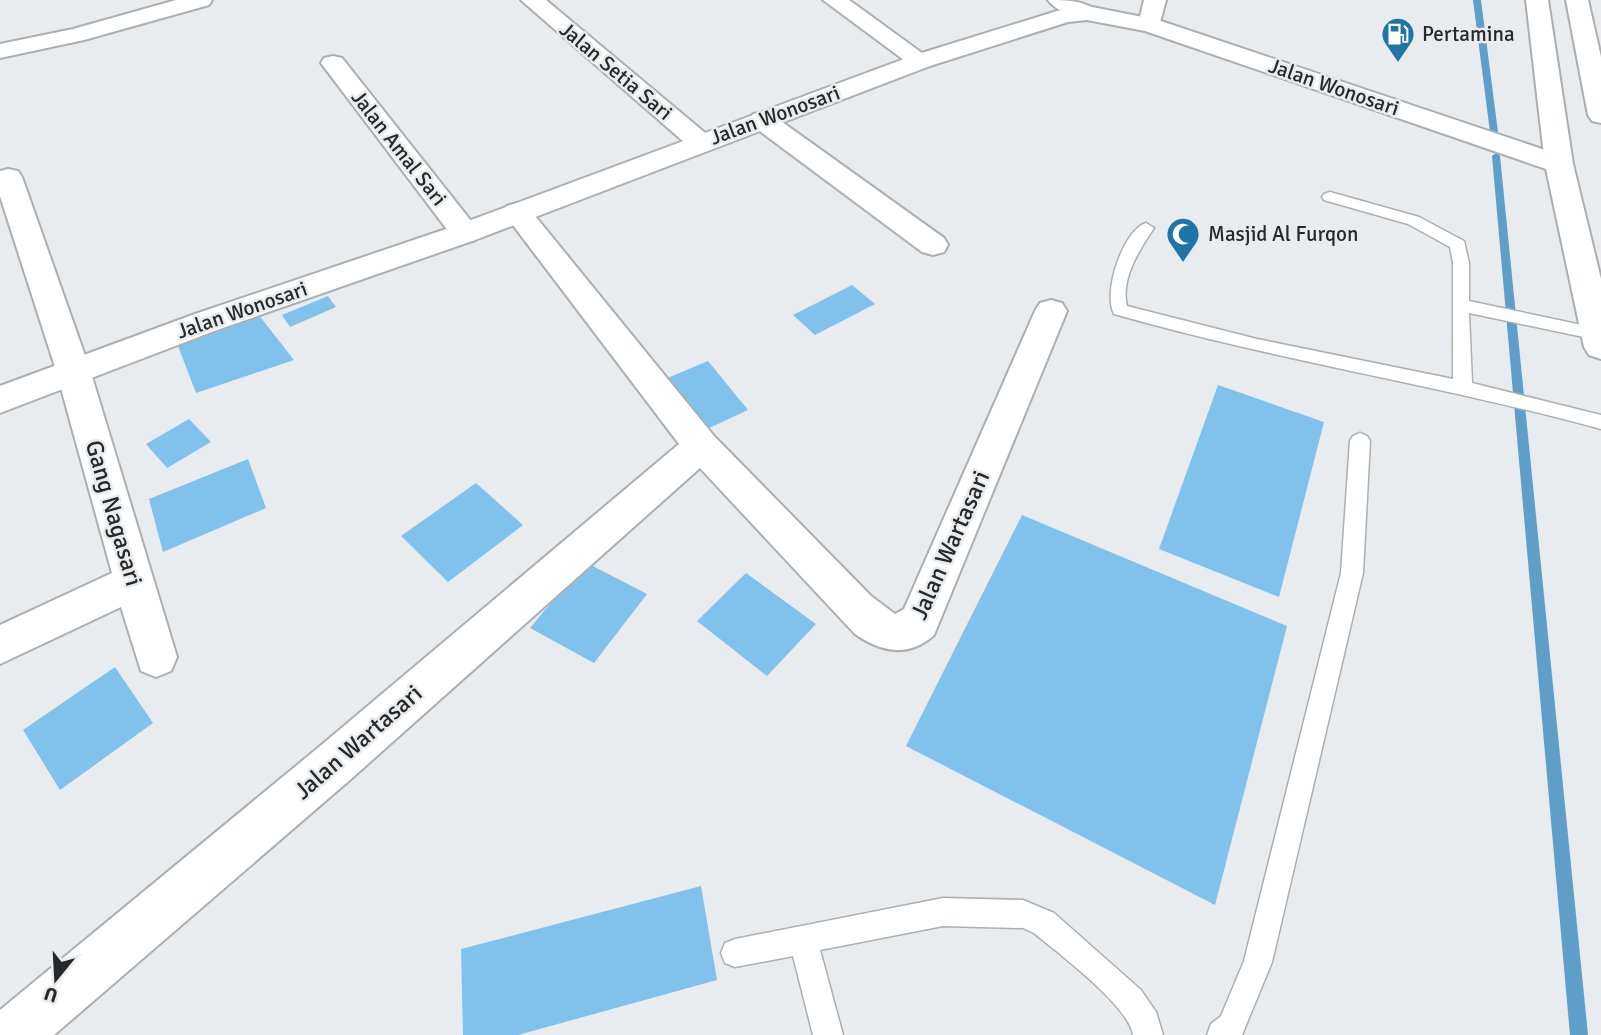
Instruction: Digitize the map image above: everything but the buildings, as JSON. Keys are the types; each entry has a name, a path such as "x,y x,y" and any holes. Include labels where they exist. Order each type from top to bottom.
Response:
{"street":[{"path":"0,51 76,35 201,0"},
{"name":"Jalan Setia Sari","path":"531,0 701,143"},
{"path":"834,0 921,61"},
{"path":"1059,0 1087,13"},
{"path":"1537,0 1559,164 1600,340"},
{"path":"1577,0 1601,115"},
{"name":"Jalan Wonosari","path":"0,400 74,370 465,233 921,61 1048,19 1087,13 1153,13 1559,164"},
{"name":"Jalan Amal Sari","path":"333,63 465,233"},
{"path":"762,120 933,245"},
{"name":"Gang Nagasari","path":"8,177 74,370 156,657"},
{"name":"Jalan Wartasari","path":"517,212 701,446 871,623 889,632 906,631 919,622 1051,311"},
{"name":"Jalan Wartasari","path":"12,1035 335,763 701,446"},
{"path":"0,645 134,582"}],"lane":[{"path":"1330,197 1442,232 1458,245 1461,263 1463,389"},
{"path":"1146,228 1130,249 1116,293 1115,302 1120,310 1257,345 1516,399 1601,422"},
{"path":"1460,305 1553,325 1600,340"},
{"path":"1222,1035 1231,1026 1258,962 1352,573 1360,440"},
{"path":"735,953 943,912 1023,914 1044,923 1116,985 1131,1000 1146,1022 1148,1035"},
{"path":"803,940 828,1035"}],"waterway":[{"path":"1477,0 1494,132"},
{"path":"1496,156 1579,1035"}],"place":[{"name":"Pertamina","path":"1398,64"},
{"name":"Masjid Al Furqon","path":"1183,264"}]}
